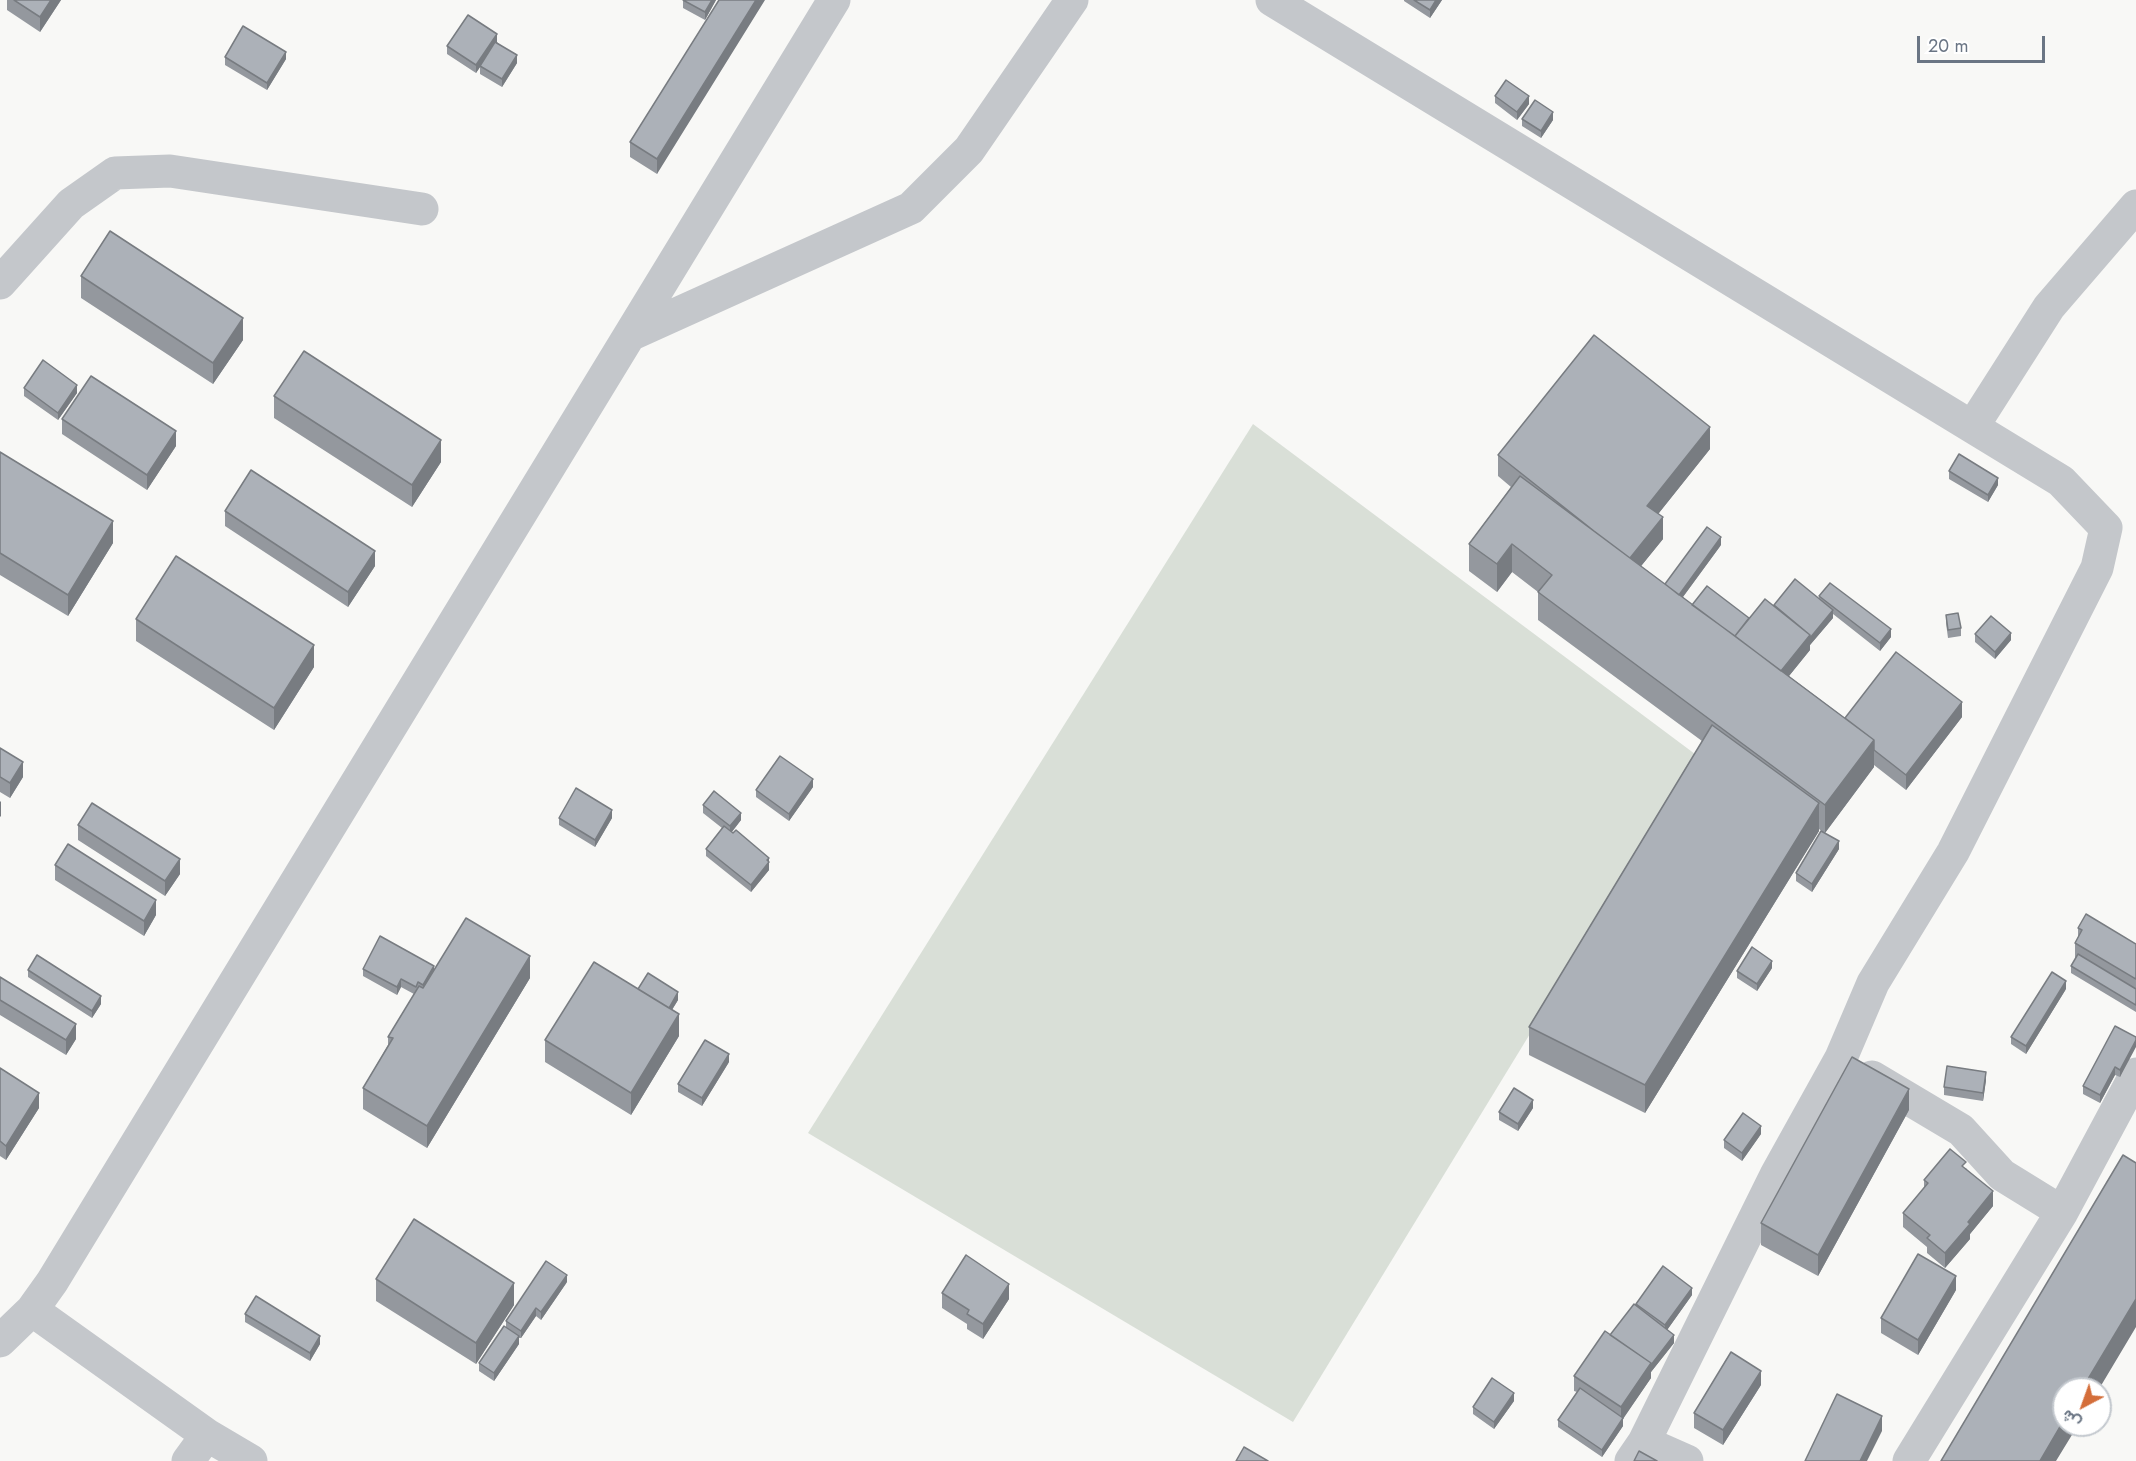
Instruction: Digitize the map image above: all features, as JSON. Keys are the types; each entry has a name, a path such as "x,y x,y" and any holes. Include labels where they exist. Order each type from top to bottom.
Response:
{"street":[{"path":"0,1341 32,1310 52,1282 834,0"},
{"path":"630,336 911,208 969,150 1072,0"},
{"path":"1272,0 2061,481 2106,528 2097,568 1953,852 1873,983 1841,1058 1776,1175 1637,1451 1687,1461"},
{"path":"0,283 71,204 115,173 170,171 422,208"},
{"path":"1973,426 2049,307 2136,206"},
{"path":"1841,1058 1961,1130 2002,1175 2062,1212"},
{"path":"1909,1461 2062,1212 2136,1074"},
{"path":"32,1310 207,1435 251,1461"},
{"path":"188,1461 207,1435"}],"shaded area":[{"path":"1253,424 1699,757 1293,1422 808,1133"}],"building":[{"path":"14,0 51,0 40,17"},
{"path":"683,0 712,0 705,12"},
{"path":"719,0 756,0 657,159 630,142"},
{"path":"1414,0 1436,0 1430,10"},
{"path":"468,15 497,34 476,65 447,46"},
{"path":"243,26 286,52 267,83 225,57"},
{"path":"495,42 517,55 502,79 480,66"},
{"path":"1506,80 1529,96 1517,112 1495,96"},
{"path":"1535,100 1553,112 1541,131 1522,119"},
{"path":"110,231 243,318 213,363 81,276"},
{"path":"1594,335 1710,427 1647,506 1663,517 1630,558 1498,455"},
{"path":"304,351 441,440 412,485 274,396"},
{"path":"43,360 77,385 58,413 24,388"},
{"path":"91,376 176,431 147,475 62,419"},
{"path":"0,452 113,521 68,595 0,553"},
{"path":"1959,454 1998,478 1988,495 1949,471"},
{"path":"251,470 375,551 348,592 225,511"},
{"path":"1520,476 1874,740 1825,805 1538,592 1552,575 1512,544 1497,564 1469,544"},
{"path":"1707,527 1721,537 1679,595 1665,584"},
{"path":"176,556 314,645 274,708 136,619"},
{"path":"1795,579 1833,610 1810,638 1810,635 1774,605"},
{"path":"1830,583 1891,629 1880,643 1819,596"},
{"path":"1707,586 1749,618 1735,636 1692,605"},
{"path":"1765,599 1810,635 1781,671 1735,636"},
{"path":"1958,613 1961,628 1948,630 1946,615"},
{"path":"1991,616 2011,633 1995,652 1975,634"},
{"path":"1896,652 1962,702 1906,775 1874,750 1874,740 1845,718"},
{"path":"1712,725 1819,803 1645,1085 1529,1027"},
{"path":"0,748 23,762 10,783 0,777"},
{"path":"780,756 813,779 789,814 756,790"},
{"path":"576,788 612,810 595,840 559,818"},
{"path":"714,791 741,813 730,826 703,805"},
{"path":"92,803 180,859 165,881 78,825"},
{"path":"724,826 733,833 736,830 769,858 767,860 769,862 751,885 706,849"},
{"path":"1821,831 1839,841 1812,884 1796,873"},
{"path":"68,844 156,900 144,921 55,865"},
{"path":"2086,914 2136,944 2136,979 2075,943 2082,930 2078,928"},
{"path":"466,918 530,956 427,1126 363,1088 393,1038 388,1037 419,986 423,988"},
{"path":"380,936 434,966 423,985 418,982 416,987 401,979 397,987 363,969"},
{"path":"1752,947 1772,961 1757,984 1737,971"},
{"path":"2078,954 2136,989 2136,1005 2071,966"},
{"path":"37,955 101,996 92,1011 28,970"},
{"path":"594,962 679,1014 631,1093 545,1040"},
{"path":"2052,972 2066,981 2026,1046 2011,1037"},
{"path":"648,973 678,992 669,1008 638,989"},
{"path":"0,977 76,1024 66,1040 0,1000"},
{"path":"2115,1026 2136,1037 2136,1040 2120,1070 2115,1067 2100,1095 2083,1086"},
{"path":"705,1040 729,1054 702,1098 678,1084"},
{"path":"1852,1057 1909,1089 1818,1255 1761,1223"},
{"path":"1947,1066 1986,1072 1983,1093 1944,1087"},
{"path":"0,1068 39,1093 6,1146 0,1141"},
{"path":"1514,1088 1533,1100 1518,1124 1499,1112"},
{"path":"1743,1113 1761,1126 1742,1153 1724,1140"},
{"path":"1950,1149 1966,1162 1962,1166 1993,1191 1968,1222 1970,1224 1945,1253 1927,1238 1930,1235 1903,1213 1928,1183 1924,1180"},
{"path":"2123,1155 2136,1163 2136,1299 2089,1377 2052,1377 2052,1437 2054,1437 2040,1461 1941,1461"},
{"path":"414,1219 514,1283 476,1343 376,1279"},
{"path":"1918,1254 1956,1276 1918,1340 1881,1318"},
{"path":"966,1255 1009,1284 983,1324 967,1314 969,1310 942,1293"},
{"path":"546,1261 567,1275 541,1312 536,1308 521,1331 506,1321"},
{"path":"1663,1266 1692,1288 1665,1325 1636,1304"},
{"path":"256,1296 320,1336 310,1353 245,1314"},
{"path":"1634,1304 1674,1335 1651,1365 1610,1335"},
{"path":"504,1326 519,1336 494,1373 479,1363"},
{"path":"1605,1331 1651,1363 1621,1407 1574,1376"},
{"path":"1731,1352 1761,1371 1723,1430 1694,1413"},
{"path":"1492,1378 1514,1393 1494,1422 1473,1407"},
{"path":"1580,1388 1623,1418 1602,1450 1558,1420"},
{"path":"1837,1394 1882,1416 1860,1461 1805,1461"},
{"path":"1244,1447 1268,1461 1236,1461"},
{"path":"1639,1451 1657,1461 1634,1461"}]}
